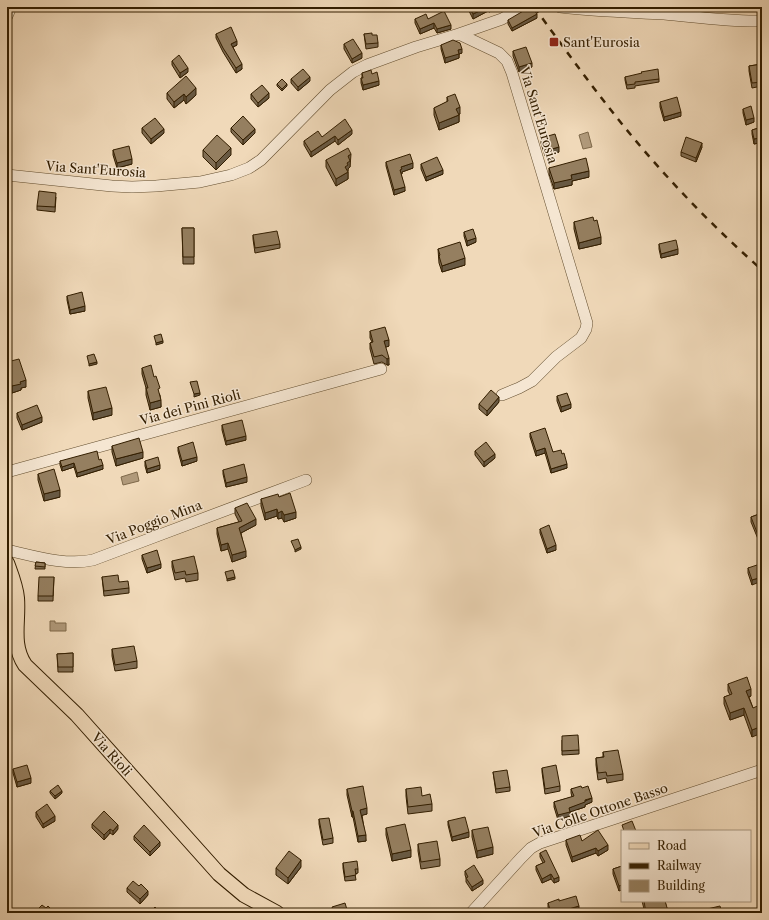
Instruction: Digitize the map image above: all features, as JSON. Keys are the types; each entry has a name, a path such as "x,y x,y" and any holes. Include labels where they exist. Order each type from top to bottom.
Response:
{"main road":[{"name":"Via Rioli","path":"7,562 13,578 17,598 17,645 25,665 76,715 219,874 238,891 277,913"}],"street":[{"path":"7,16 11,7"},
{"path":"459,34 502,19 524,7"},
{"path":"560,7 665,14 728,21 762,21"},
{"name":"Via Sant'Eurosia","path":"7,175 132,187 200,182 231,175 249,168 261,160 330,90 353,72 374,62 459,34 498,52 505,58 509,66 587,323 586,330 581,338 552,361 532,381 502,395"},
{"name":"Via dei Pini Rioli","path":"7,472 380,369"},
{"name":"Via Poggio Mina","path":"7,550 66,562 88,561 100,558 306,480"},
{"name":"Via Colle Ottone Basso","path":"472,913 531,848 762,770"}],"shaded area":[{"path":"588,132 592,147 583,149 579,135"},
{"path":"137,472 139,481 123,485 121,477"},
{"path":"50,621 55,621 55,623 66,623 66,631 50,631"}],"building":[{"path":"469,7 488,7 473,14"},
{"path":"532,7 537,14 512,28 508,20"},
{"path":"444,11 451,25 437,29 434,23 420,29 415,19 426,14 428,19"},
{"path":"231,27 237,41 231,44 242,64 236,68 216,34"},
{"path":"372,33 372,35 377,35 378,43 366,44 364,34"},
{"path":"353,39 362,53 352,59 344,44"},
{"path":"453,40 460,43 462,49 458,50 459,54 445,58 441,45"},
{"path":"526,47 532,63 519,67 513,51"},
{"path":"179,55 188,68 180,73 172,61"},
{"path":"762,64 762,82 752,83 749,66"},
{"path":"303,69 310,77 298,87 291,79"},
{"path":"658,69 659,79 635,82 635,84 627,85 625,77"},
{"path":"371,70 372,74 377,72 379,81 363,85 361,78 363,78 362,73"},
{"path":"186,76 196,88 186,97 184,94 174,102 167,93"},
{"path":"282,79 287,84 282,89 277,84"},
{"path":"262,85 269,93 258,103 251,94"},
{"path":"455,94 460,107 456,109 459,115 439,123 434,108 448,101 447,97"},
{"path":"677,97 681,112 664,117 660,102"},
{"path":"751,106 754,118 746,120 743,109"},
{"path":"243,116 255,129 243,140 231,128"},
{"path":"155,118 164,129 151,139 142,128"},
{"path":"345,119 352,130 338,140 335,136 311,152 304,141 318,131 322,137"},
{"path":"762,127 762,145 760,146 759,138 754,139 752,130"},
{"path":"555,134 559,147 545,151 541,138"},
{"path":"217,135 231,148 216,163 203,150"},
{"path":"686,137 702,143 696,158 681,152"},
{"path":"129,146 132,159 117,163 113,150"},
{"path":"348,148 351,154 348,156 350,161 345,167 348,172 336,179 326,160"},
{"path":"410,154 413,163 401,167 402,169 400,170 405,187 394,190 386,162"},
{"path":"437,157 443,170 426,177 421,164"},
{"path":"586,158 589,171 571,175 572,179 554,183 549,168"},
{"path":"39,191 56,193 55,207 37,206"},
{"path":"593,217 594,221 597,220 601,237 579,243 574,222"},
{"path":"182,228 194,228 194,257 183,257"},
{"path":"473,229 476,238 467,241 464,232"},
{"path":"277,231 280,244 255,248 253,235"},
{"path":"676,240 678,249 661,254 659,244"},
{"path":"460,242 465,258 442,266 438,249"},
{"path":"82,292 85,306 70,310 67,296"},
{"path":"385,327 389,340 384,341 389,358 387,359 382,355 374,357 370,343 373,342 370,331"},
{"path":"161,334 163,341 156,343 154,336"},
{"path":"94,354 97,362 89,364 87,356"},
{"path":"19,359 26,380 20,382 21,384 12,386 7,369 7,362"},
{"path":"151,365 154,377 156,376 160,388 158,389 161,400 150,403 146,388 148,388 142,368"},
{"path":"197,381 200,393 194,394 190,382"},
{"path":"106,387 112,408 93,413 88,391"},
{"path":"491,390 499,397 487,411 479,404"},
{"path":"567,393 571,404 561,407 557,396"},
{"path":"37,405 42,417 22,425 17,413"},
{"path":"242,420 246,436 226,441 222,425"},
{"path":"545,428 553,452 561,450 562,454 564,453 567,464 551,469 545,448 536,451 530,433"},
{"path":"139,438 143,452 116,459 112,446"},
{"path":"193,442 197,457 182,461 178,447"},
{"path":"486,442 495,454 484,462 475,451"},
{"path":"97,451 99,460 101,459 103,465 77,473 74,463 62,467 60,461"},
{"path":"158,457 160,465 147,469 145,461"},
{"path":"244,464 247,477 226,483 223,470"},
{"path":"54,469 60,490 44,494 38,474"},
{"path":"290,493 296,512 284,515 282,511 278,513 277,509 265,513 261,499 278,494 279,497"},
{"path":"247,503 256,519 239,528 246,551 232,555 228,543 221,545 217,528 242,521 235,508"},
{"path":"762,513 762,533 758,535 751,517"},
{"path":"549,525 556,545 547,549 540,529"},
{"path":"298,539 301,547 295,550 291,541"},
{"path":"157,550 161,564 147,568 142,555"},
{"path":"194,556 198,573 186,575 185,571 175,573 172,561"},
{"path":"36,562 45,563 45,567 35,566"},
{"path":"760,564 762,568 762,577 752,580 748,568"},
{"path":"233,570 235,577 227,579 225,572"},
{"path":"118,575 119,582 128,581 129,588 104,591 102,577"},
{"path":"39,577 54,577 53,596 38,596"},
{"path":"134,646 137,661 115,665 112,649"},
{"path":"73,653 73,667 58,667 57,654"},
{"path":"747,677 751,689 746,691 753,708 762,704 762,726 752,730 744,708 730,713 724,697 732,694 728,684"},
{"path":"578,735 579,750 562,751 562,736"},
{"path":"618,750 623,774 607,776 606,772 598,773 596,758 604,757 603,752"},
{"path":"27,765 31,778 17,782 13,769"},
{"path":"556,765 560,786 545,789 542,768"},
{"path":"507,770 510,787 496,789 493,772"},
{"path":"58,785 62,791 55,796 50,791"},
{"path":"363,786 367,808 360,810 366,835 358,836 347,789"},
{"path":"581,786 582,788 588,786 592,798 569,808 570,812 558,815 554,802 574,796 571,789"},
{"path":"421,787 422,796 430,794 432,804 408,807 406,789"},
{"path":"47,804 55,816 43,824 36,812"},
{"path":"104,811 118,825 113,831 110,829 104,835 92,824"},
{"path":"465,817 469,832 452,837 448,821"},
{"path":"329,818 333,838 323,840 319,819"},
{"path":"632,821 636,830 624,830 622,825"},
{"path":"405,824 411,850 392,854 386,828"},
{"path":"144,825 160,842 150,852 134,836"},
{"path":"488,827 493,847 477,851 472,830"},
{"path":"598,830 608,845 598,851 596,848 572,857 566,840 580,835 582,841"},
{"path":"437,841 440,859 421,862 418,844"},
{"path":"546,850 559,877 554,879 551,874 542,879 536,866 545,862 540,853"},
{"path":"289,851 301,860 288,878 276,868"},
{"path":"357,861 358,869 355,869 356,875 345,877 343,863"},
{"path":"474,865 483,880 472,887 466,878 468,877 465,871"},
{"path":"621,866 621,885 619,886 613,869"},
{"path":"133,881 139,886 141,884 148,891 140,899 127,888"},
{"path":"576,896 579,906 551,913 548,903 559,899 559,901"},
{"path":"644,902 665,902 668,911 660,913 646,913"},
{"path":"345,903 348,913 334,913 332,907"},
{"path":"42,905 46,908 48,906 55,913 35,913"},
{"path":"720,906 722,913 703,913 703,910"},
{"path":"155,907 160,913 149,913"}],"railway":[{"path":"534,7 597,92 651,159 705,216 762,270"}],"place":[{"name":"Sant'Eurosia","path":"554,42"}]}
